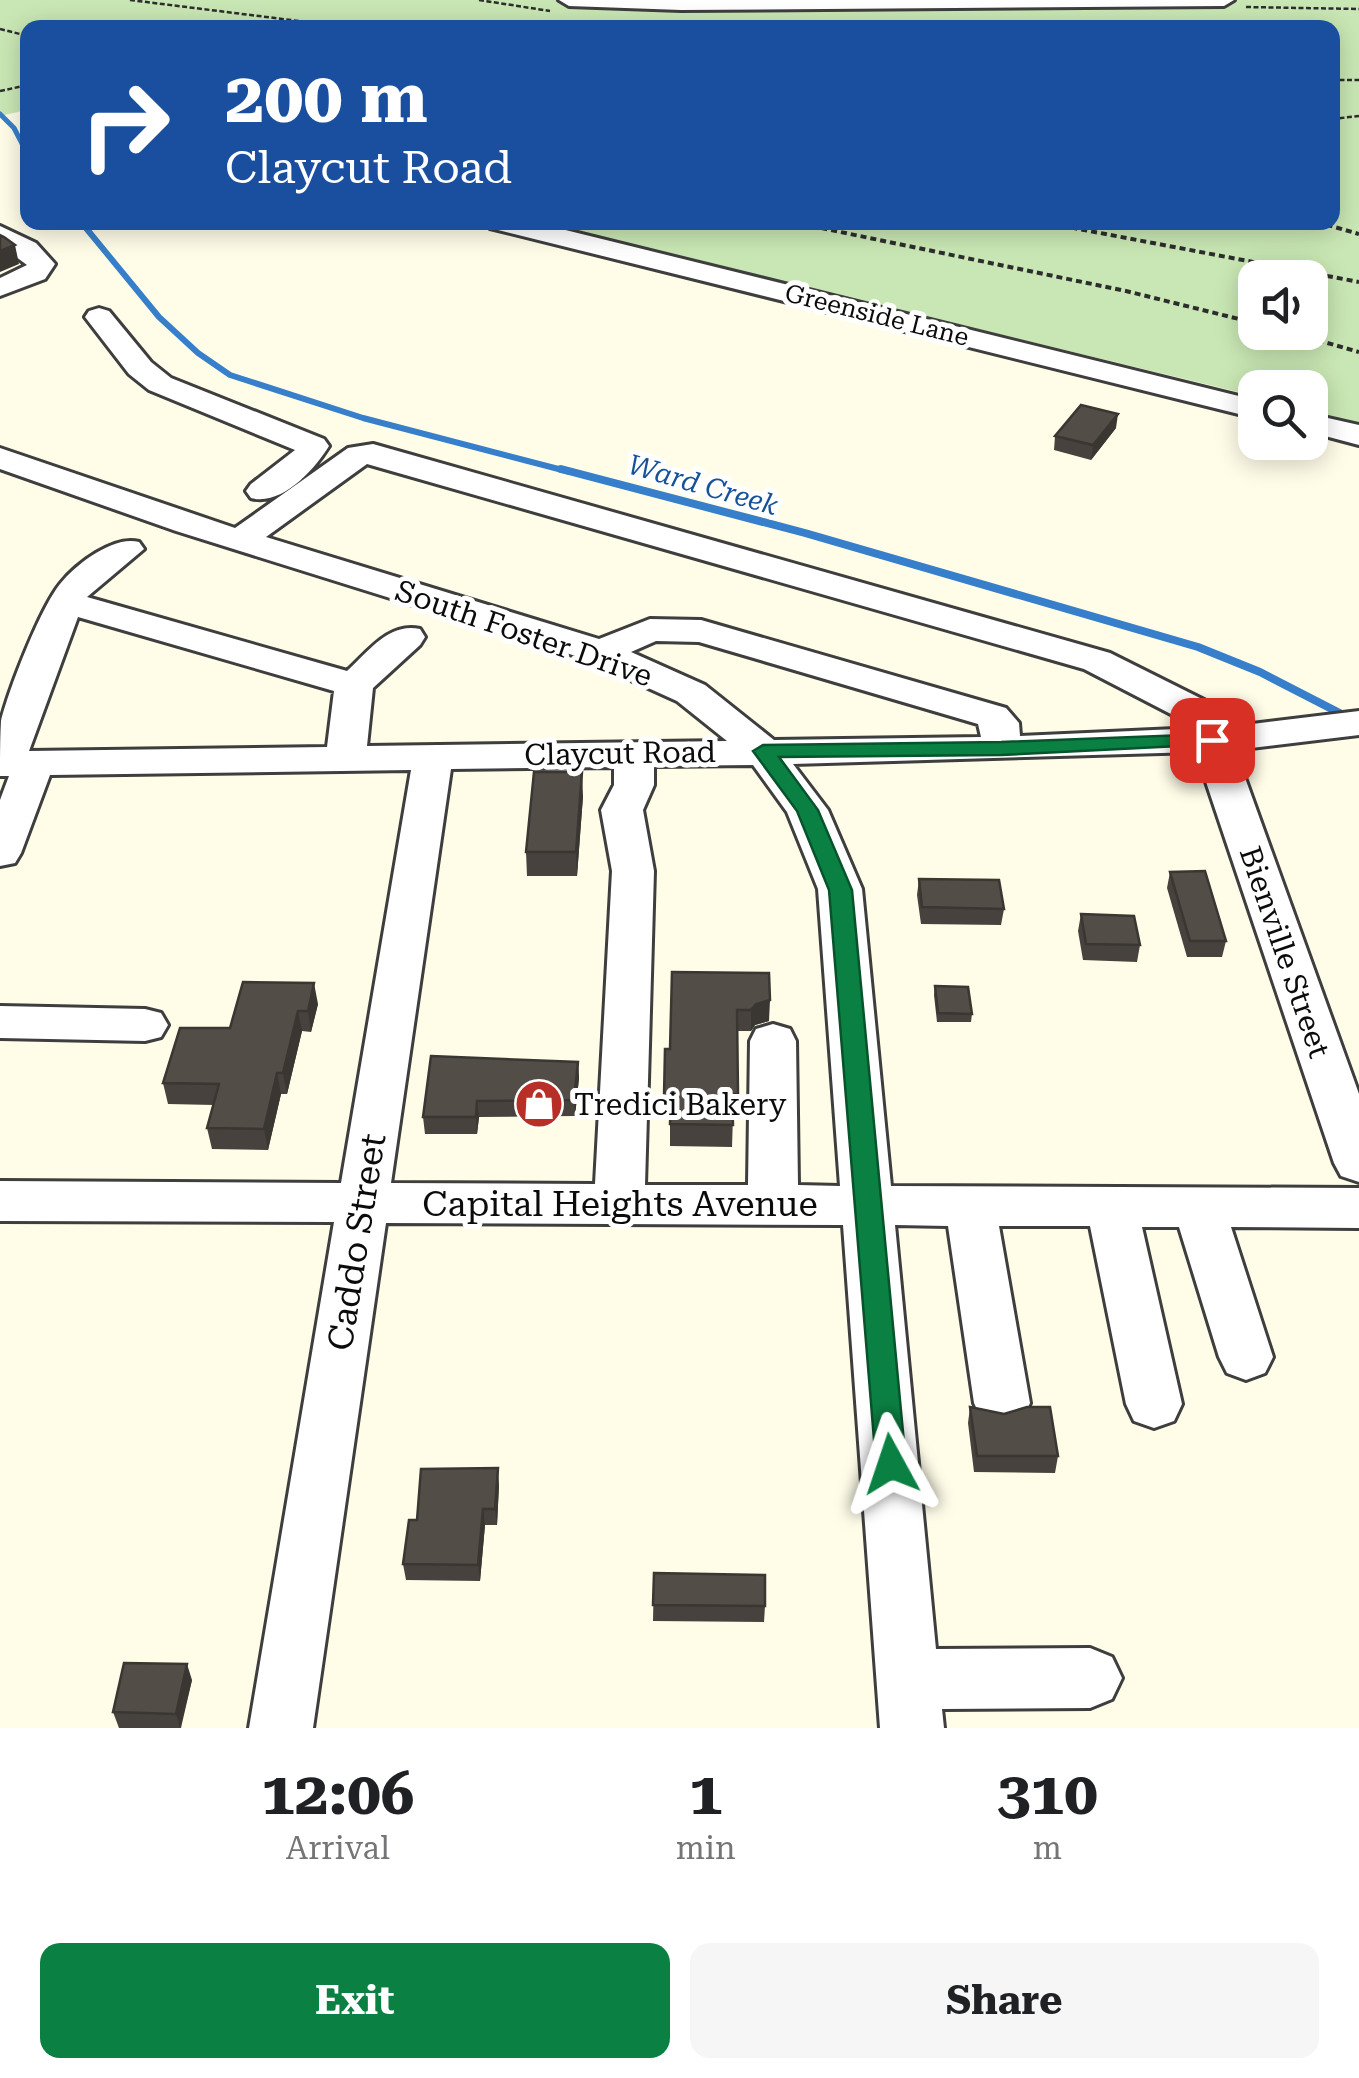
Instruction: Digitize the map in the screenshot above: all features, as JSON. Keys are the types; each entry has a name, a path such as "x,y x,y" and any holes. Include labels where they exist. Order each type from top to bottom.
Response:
{"street":[{"path":"569,0 682,4 1224,0"},
{"path":"669,20 682,4"},
{"name":"Greenside Lane","path":"531,230 1238,404"},
{"path":"0,234 26,249 41,264 35,273 0,288"},
{"path":"99,317 140,368 160,384 313,446 305,459 225,535"},
{"path":"1328,427 1359,435"},
{"path":"225,535 358,455 373,454 1097,661 1210,718 1219,740"},
{"name":"South Foster Drive","path":"0,458 225,535 600,652 692,693 763,751 807,810 840,890 910,1703"},
{"path":"0,853 13,764 66,602 75,588 127,549"},
{"path":"66,602 354,685"},
{"path":"600,652 650,630 701,632 992,716 1000,723 1001,749"},
{"path":"346,758 354,685 407,637"},
{"name":"Claycut Road","path":"13,764 1001,749 1219,740 1359,723"},
{"name":"Bienville Street","path":"1219,740 1359,1163"},
{"path":"619,1204 632,871 622,810 634,785 634,752"},
{"name":"Caddo Street","path":"280,1728 433,756"},
{"path":"0,1022 145,1024"},
{"path":"772,1205 773,1041"},
{"name":"Capital Heights Avenue","path":"0,1201 1359,1208"},
{"path":"970,1205 1002,1403"},
{"path":"1112,1208 1154,1404"},
{"path":"1199,1208 1246,1357"},
{"path":"910,1703 1090,1678"}],"path":[{"path":"130,0 291,20"},
{"path":"831,230 1126,291 1238,319"},
{"path":"1084,230 1359,282"},
{"path":"1328,343 1359,352"}],"green space":[{"path":"0,0 1359,0 1359,425 1328,416 1328,370 1238,370 1238,392 568,230 1340,230 1340,20 20,20 20,112 0,116"}],"building":[{"path":"0,235 4,237 15,245 0,251"},
{"path":"1081,405 1118,414 1093,445 1055,436"},
{"path":"534,772 582,772 576,852 526,852"},
{"path":"1205,871 1226,941 1190,941 1170,872"},
{"path":"919,879 999,880 1004,909 922,907"},
{"path":"1081,914 1134,916 1140,945 1086,944"},
{"path":"672,972 769,973 770,1000 751,1010 737,1010 738,1094 732,1094 733,1125 670,1124 671,1095 664,1096"},
{"path":"243,982 314,983 308,1011 298,1011 283,1073 277,1073 264,1129 207,1128 219,1084 163,1083 180,1028 230,1028"},
{"path":"935,986 968,987 972,1014 938,1013"},
{"path":"431,1056 578,1062 574,1100 477,1101 476,1117 423,1117"},
{"path":"970,1407 1004,1414 1027,1407 1050,1407 1058,1456 977,1456"},
{"path":"498,1468 495,1509 483,1509 478,1565 403,1564 409,1520 417,1520 421,1469"},
{"path":"654,1573 765,1575 765,1606 653,1605"},
{"path":"124,1663 187,1664 176,1714 113,1712"}],"waterway":[{"name":"Ward Creek","path":"0,114 20,140"},
{"name":"Ward Creek","path":"88,230 159,317 198,353 230,375 363,418 570,472"},
{"name":"Ward Creek","path":"561,469 805,533 1198,647 1260,672 1359,723"}],"place":[{"name":"Tredici Bakery","path":"539,1104"}],"route":[{"path":"891,1464 840,890 807,810 763,751 1001,749 1212,740"}]}
